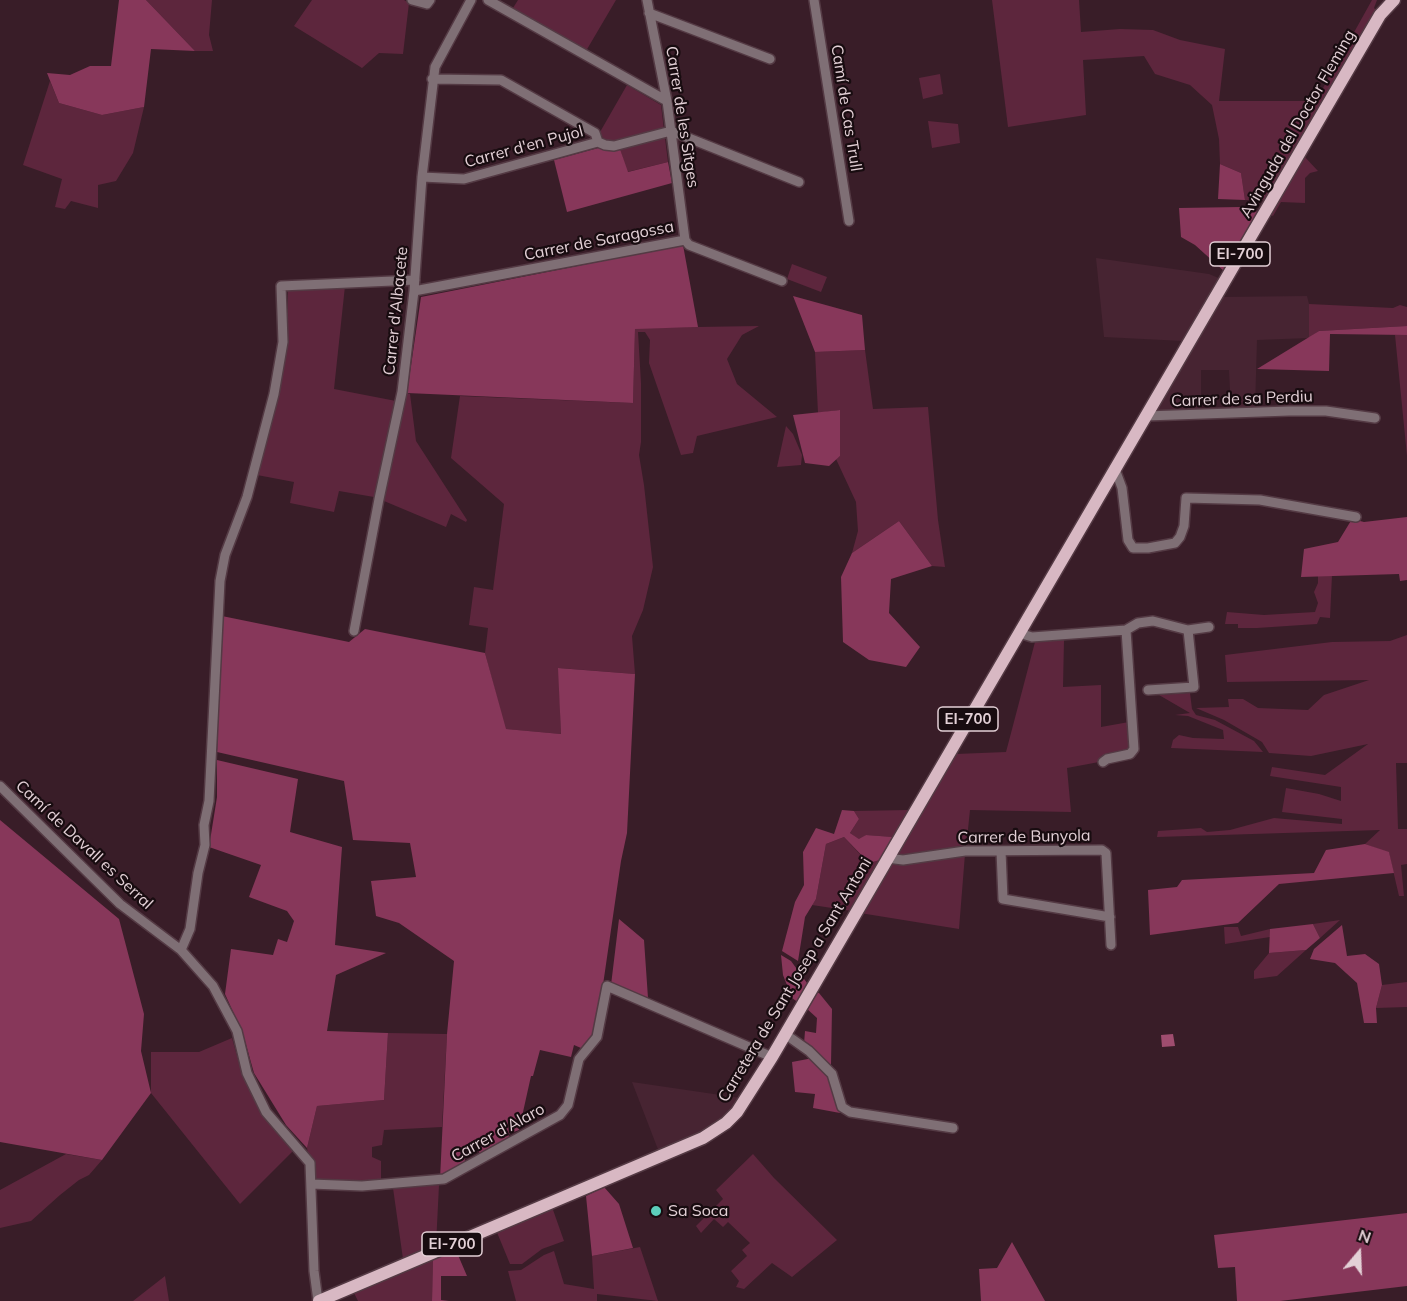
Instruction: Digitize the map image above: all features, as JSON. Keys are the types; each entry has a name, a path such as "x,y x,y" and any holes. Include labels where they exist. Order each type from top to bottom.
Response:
{"main road":[{"name":"Avinguda del Doctor Fleming","path":"1115,469 1383,6 1394,0"},
{"name":"Carretera de Sant Josep a Sant Antoni","path":"319,1301 703,1138 738,1112 772,1058 1115,469"}],"street":[{"path":"412,0 429,2"},
{"name":"Carrer d'Albacete","path":"354,631 379,499 401,403 414,291 432,79 435,67 471,0"},
{"path":"488,0 667,101"},
{"name":"Carrer de les Sitges","path":"647,0 667,101 685,240"},
{"name":"Camí de Cas Trull","path":"814,0 849,221"},
{"path":"649,13 770,59"},
{"name":"Carrer d'en Pujol","path":"432,79 501,80 595,133 598,142"},
{"path":"671,131 799,182"},
{"name":"Carrer d'en Pujol","path":"422,177 464,179 598,142 614,146 671,131"},
{"name":"Carrer de Saragossa","path":"414,291 685,240 689,245 782,281"},
{"path":"181,951 190,929 198,873 205,845 204,825 209,801 220,580 225,555 247,497 274,394 283,342 282,286 415,280"},
{"name":"Carrer de sa Perdiu","path":"1146,416 1326,411 1375,418"},
{"path":"1115,469 1122,488 1128,540 1133,548 1175,543 1184,526 1186,498 1260,500 1356,518"},
{"path":"1019,633 1032,638 1126,630 1138,623 1153,621 1188,630 1209,627"},
{"path":"1103,762 1130,754 1134,749 1126,630"},
{"path":"1148,690 1194,687 1188,630"},
{"name":"Camí de Davall es Serral","path":"0,786 120,904 181,951 213,986 237,1031 248,1073 266,1112 310,1163 314,1271 319,1301"},
{"name":"Carrer de Bunyola","path":"887,858 903,860 965,851 1102,850 1106,853 1111,945"},
{"path":"1001,851 1003,899 1110,917"},
{"name":"Carrer d'Alaro","path":"311,1184 362,1186 444,1179 560,1115 568,1105 579,1059 597,1037 607,986 772,1058"},
{"path":"785,1034 809,1051 832,1074 842,1107 850,1112 953,1128"}],"shaded area":[{"path":"119,0 146,0 195,51 151,49 144,107 102,115 59,103 47,73 70,75 90,66 111,66"},
{"path":"146,0 212,0 209,35 213,51 195,51"},
{"path":"312,0 404,0 409,3 403,54 379,53 362,68 294,26"},
{"path":"518,0 616,0 586,51 513,8"},
{"path":"992,0 1079,0 1081,32 1120,29 1153,30 1180,40 1225,49 1219,101 1306,101 1303,124 1372,0 1377,0 1374,8 1377,11 1270,196 1263,200 1245,200 1241,173 1220,164 1219,139 1212,105 1190,85 1155,74 1144,56 1083,60 1086,115 1008,127"},
{"path":"940,74 943,94 923,99 919,78"},
{"path":"50,81 59,103 102,115 144,107 133,153 116,181 98,185 98,208 71,201 65,209 55,207 62,179 23,165"},
{"path":"627,85 661,105 664,130 613,143 605,142 600,132"},
{"path":"928,121 958,124 960,143 932,148"},
{"path":"665,138 668,162 627,172 620,149"},
{"path":"598,148 620,149 628,172 668,162 672,183 567,212 554,160"},
{"path":"1303,155 1318,171 1310,173 1305,178 1305,203 1281,202 1273,216 1269,214"},
{"path":"1220,164 1241,173 1245,200 1218,199"},
{"path":"1179,208 1256,208 1257,215 1225,272 1195,245 1181,237"},
{"path":"683,245 698,327 635,329 633,403 407,393 421,297"},
{"path":"1096,258 1209,274 1221,279 1223,297 1307,296 1309,338 1257,340 1255,409 1231,410 1229,370 1201,370 1201,411 1152,412 1183,341 1104,337"},
{"path":"792,264 827,277 821,292 787,279"},
{"path":"345,286 334,389 396,401 377,496 339,491 334,512 290,503 294,482 257,475 279,391 287,336 288,289"},
{"path":"793,296 862,315 865,350 815,352"},
{"path":"1309,304 1393,308 1400,305 1407,307 1407,326 1319,331 1309,338"},
{"path":"759,326 742,335 727,359 737,384 777,417 697,436 693,453 681,455 649,363 650,340 645,332 638,332 641,383 639,455 653,567 643,610 632,636 635,674 559,668 561,734 505,729 485,653 488,628 469,625 474,587 493,590 504,504 451,458 460,396 633,403 635,328"},
{"path":"1407,326 1407,335 1330,334 1329,371 1257,369 1319,331"},
{"path":"1395,335 1407,335 1407,456"},
{"path":"865,350 873,409 928,407 938,520 945,567 932,566 899,521 852,553 858,531 856,502 836,459 840,456 839,410 818,413 815,352"},
{"path":"407,393 410,394 416,441 467,520 466,522 451,514 446,527 384,501"},
{"path":"840,410 840,456 829,466 805,463 793,415"},
{"path":"786,426 793,434 802,455 801,465 777,467"},
{"path":"1407,517 1407,580 1400,581 1399,574 1301,577 1304,549 1338,542 1352,519 1364,522"},
{"path":"899,521 932,566 891,579 889,613 920,647 906,667 869,660 843,642 841,577 852,553"},
{"path":"1332,575 1330,618 1320,617 1317,624 1238,628 1238,624 1225,624 1227,612 1264,615 1315,612 1318,603 1314,592 1318,576"},
{"path":"222,616 349,642 365,629 485,653 506,729 561,734 558,668 635,674 627,833 596,1033 581,1048 574,1045 571,1057 540,1050 533,1076 531,1076 519,1130 508,1134 510,1140 482,1157 475,1145 464,1148 465,1164 440,1179 447,1034 454,961 399,923 376,916 371,881 416,877 410,843 353,840 344,781 217,752"},
{"path":"1407,635 1407,763 1396,763 1398,829 1407,829 1407,864 1401,865 1404,896 1399,896 1389,853 1365,844 1380,830 1157,837 1158,831 1201,828 1207,832 1230,830 1274,818 1342,824 1342,819 1282,812 1286,788 1341,801 1341,787 1270,776 1272,767 1325,775 1368,744 1311,756 1269,753 1262,742 1224,720 1196,708 1229,707 1228,699 1243,699 1258,708 1308,710 1324,695 1369,680 1227,682 1225,655 1332,642 1390,641"},
{"path":"1064,640 1063,687 1101,685 1101,727 1129,722 1130,751 1101,756 1099,762 1067,768 1071,812 970,810 966,848 896,855 956,754 1006,752 1035,642"},
{"path":"1190,693 1192,709 1196,715 1215,720 1254,741 1263,752 1171,748 1173,740 1179,735 1224,739 1223,730 1188,716 1175,715 1190,713 1159,695"},
{"path":"217,760 298,779 290,832 342,847 335,945 386,953 336,975 327,1031 388,1033 384,1100 317,1106 307,1148 286,1125 254,1073 243,1034 225,994 231,949 273,955 278,939 287,942 294,921 287,911 249,897 261,865 209,847 217,797"},
{"path":"842,810 854,811 859,819 850,833 859,839 866,835 893,837 880,860 869,863 844,837 826,844 816,899 805,917 798,961 782,951 795,902 804,885 803,852 816,828 834,834"},
{"path":"909,810 893,837 866,835 860,840 850,833 859,819 854,811"},
{"path":"0,820 119,919 144,1014 141,1051 151,1093 102,1160 0,1142"},
{"path":"844,837 868,863 880,860 852,911 812,905 816,899 826,844"},
{"path":"1365,844 1389,852 1394,873 1279,884 1238,923 1150,935 1148,890 1177,887 1182,880 1314,873 1326,850"},
{"path":"965,854 959,929 860,913 888,864"},
{"path":"619,919 644,940 648,998 611,985"},
{"path":"1340,920 1320,938 1313,924"},
{"path":"1313,924 1320,938 1306,950 1269,953 1270,929"},
{"path":"1342,925 1347,956 1365,954 1379,964 1382,985 1376,1008 1377,1023 1364,1023 1357,983 1335,963 1310,959 1314,949"},
{"path":"1224,927 1238,927 1241,936 1270,929 1270,937 1225,944"},
{"path":"1306,950 1277,976 1254,979 1254,971 1269,953"},
{"path":"781,955 791,961 807,983 808,987 799,1003 792,998 783,975"},
{"path":"1407,982 1407,1007 1376,1008 1382,985"},
{"path":"815,992 819,993 832,1009 831,1065 804,1044 805,1031 816,1033 817,1018 806,1008"},
{"path":"388,1033 447,1034 442,1127 384,1130 382,1145 372,1147 372,1157 381,1161 381,1183 313,1182 307,1148 317,1106 384,1100"},
{"path":"1173,1034 1175,1046 1162,1047 1161,1035"},
{"path":"232,1038 243,1077 265,1113 295,1149 240,1204 151,1093 151,1052 199,1052"},
{"path":"813,1058 829,1072 840,1113 813,1108 815,1094 795,1092 792,1062"},
{"path":"632,1082 741,1098 725,1119 701,1134 659,1152"},
{"path":"66,1154 102,1160 89,1175 60,1195 31,1221 0,1228 0,1190"},
{"path":"753,1154 837,1240 792,1277 772,1263 744,1289 736,1287 739,1281 731,1271 747,1256 742,1250 750,1243 728,1222 723,1227 714,1219 701,1233 696,1226 723,1199 716,1190"},
{"path":"439,1185 436,1245 403,1259 393,1188"},
{"path":"604,1187 619,1204 633,1248 592,1256 586,1196"},
{"path":"552,1207 564,1241 542,1249 522,1264 510,1264 496,1230"},
{"path":"1407,1213 1407,1286 1280,1301 1237,1301 1235,1267 1218,1268 1214,1235"},
{"path":"1012,1242 1045,1301 981,1301 979,1269 997,1268"},
{"path":"640,1247 658,1301 597,1294 597,1301 516,1301 508,1271 521,1270 544,1255 554,1251 564,1284 594,1289 592,1256"},
{"path":"455,1248 467,1276 441,1276 441,1300 449,1301 432,1301 433,1257"},
{"path":"433,1257 432,1301 358,1301 354,1293"},
{"path":"165,1276 169,1301 133,1301"}],"place":[{"name":"Sa Soca","path":"656,1211"}]}
